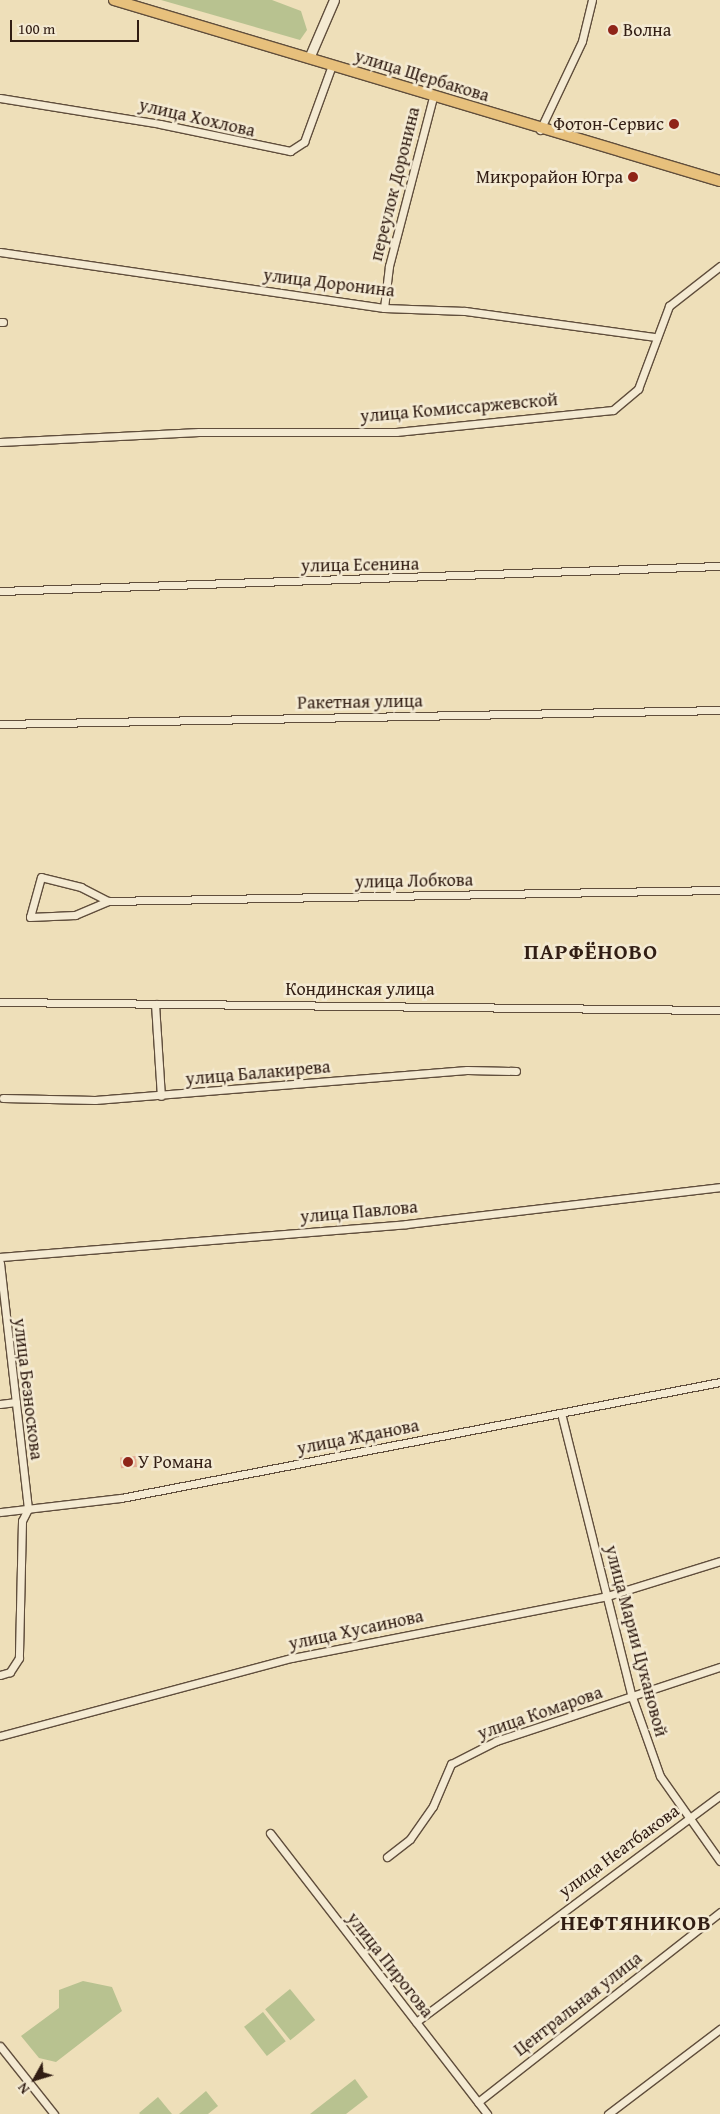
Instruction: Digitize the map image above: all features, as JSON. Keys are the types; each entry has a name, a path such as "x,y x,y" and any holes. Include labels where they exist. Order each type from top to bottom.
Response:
{"main road":[{"name":"улица Щербакова","path":"114,0 540,130 720,181"}],"street":[{"path":"309,58 334,0"},
{"path":"540,130 582,41 592,0"},
{"name":"улица Хохлова","path":"0,98 160,124 290,151 304,142 332,65"},
{"name":"переулок Доронина","path":"384,308 389,266 433,97"},
{"name":"улица Доронина","path":"0,252 384,308 464,312 654,337"},
{"name":"улица Комиссаржевской","path":"0,442 199,432 396,432 613,410 638,389 654,337 669,306 720,266"},
{"name":"улица Есенина","path":"0,591 720,566"},
{"name":"Ракетная улица","path":"0,724 720,710"},
{"name":"улица Лобкова","path":"108,901 81,887 41,877 30,917 75,915 108,901 720,890"},
{"name":"Кондинская улица","path":"0,1002 720,1010"},
{"path":"155,1004 161,1096"},
{"name":"улица Балакирева","path":"3,1098 161,1096 467,1070 516,1072"},
{"name":"улица Павлова","path":"0,1257 406,1224 720,1187"},
{"name":"улица Безноскова","path":"0,1263 28,1510 22,1521 16,1667 0,1675"},
{"name":"улица Жданова","path":"0,1512 122,1498 720,1382"},
{"path":"0,1404 16,1402"},
{"name":"улица Марии Цукановой","path":"561,1413 632,1697 660,1776 688,1819 720,1861"},
{"name":"улица Хусаинова","path":"0,1736 292,1658 607,1596 720,1561"},
{"name":"улица Комарова","path":"387,1857 410,1839 433,1806 452,1764 496,1741 720,1667"},
{"name":"улица Неатбакова","path":"416,2022 720,1795"},
{"name":"улица Пирогова","path":"270,1833 487,2114"},
{"name":"Центральная улица","path":"478,2102 720,1912"},
{"path":"608,2114 720,2029"},
{"path":"0,2046 54,2114"}],"green space":[{"path":"161,0 272,0 301,11 307,30 300,40"},
{"path":"83,1981 112,1987 122,2011 56,2062 39,2058 21,2036 59,2008 59,1990"},
{"path":"290,1989 315,2020 290,2040 265,2009"},
{"path":"263,2012 286,2041 267,2056 244,2027"},
{"path":"355,2079 368,2097 346,2114 310,2114"},
{"path":"206,2091 218,2106 208,2114 179,2114"},
{"path":"158,2097 172,2114 139,2113"}],"building":[{"name":"У Романа","path":"136,1456 137,1467 121,1468 120,1457"}],"place":[{"name":"Волна","path":"613,30"},
{"name":"Фотон-Сервис","path":"674,124"},
{"name":"Микрорайон Югра","path":"633,177"},
{"name":"У Романа","path":"128,1462"}],"district":[{"name":"ПАРФЁНОВО","path":"591,952"},
{"name":"НЕФТЯНИКОВ","path":"636,1923"}]}
